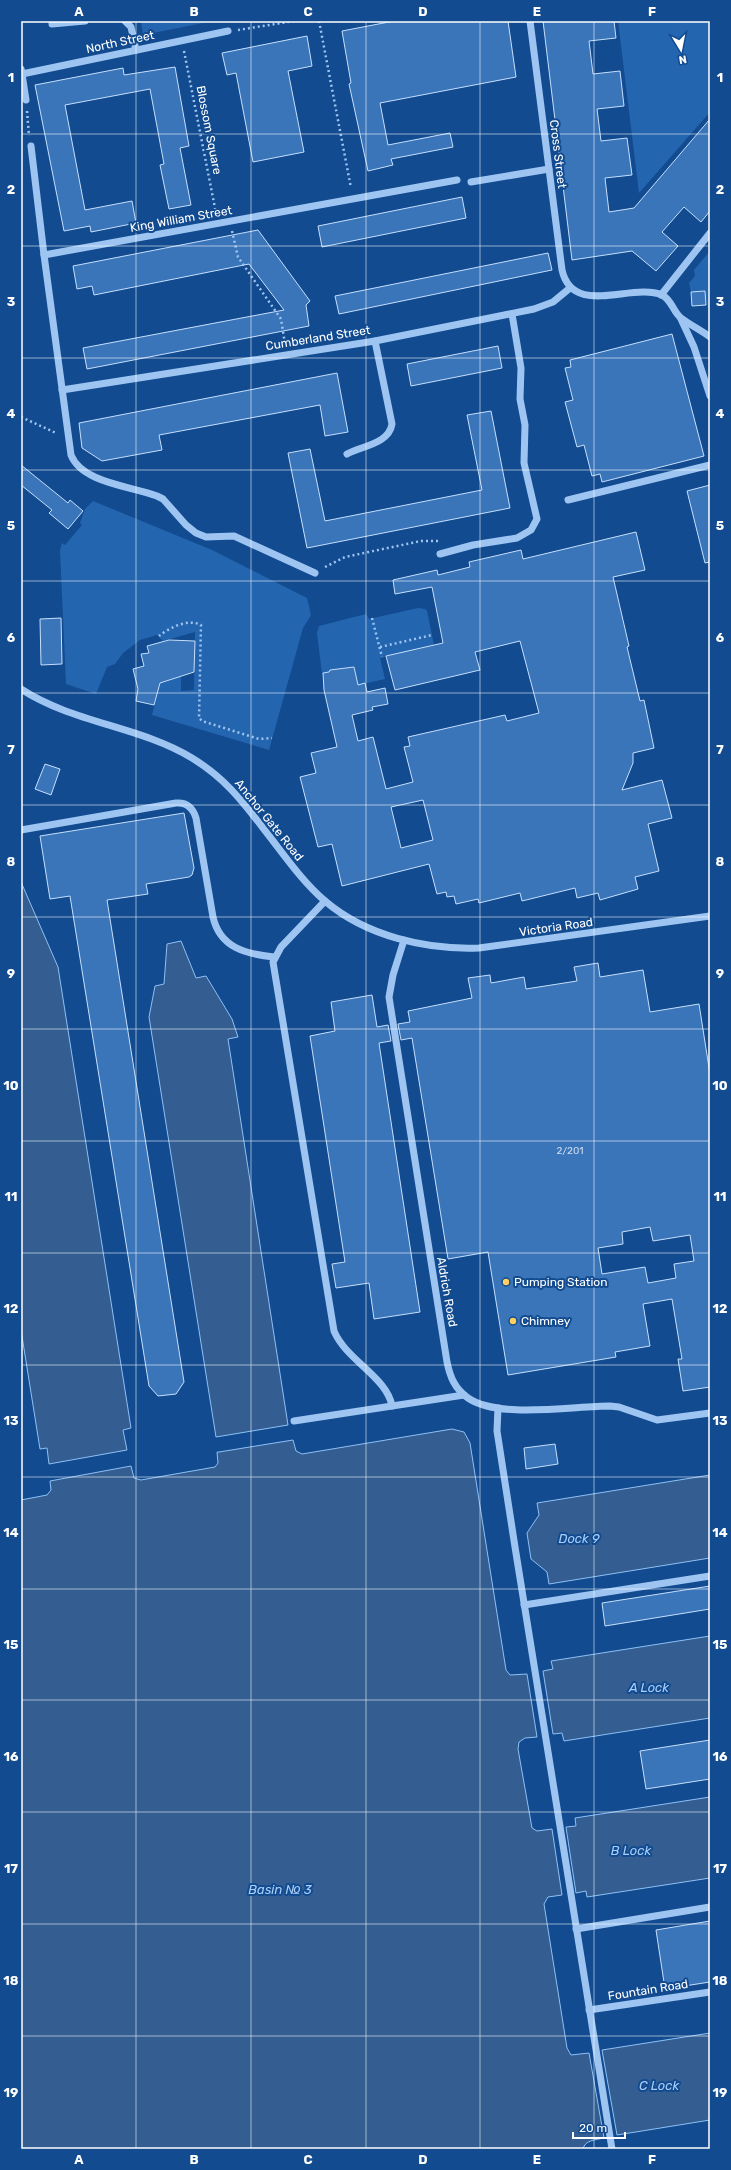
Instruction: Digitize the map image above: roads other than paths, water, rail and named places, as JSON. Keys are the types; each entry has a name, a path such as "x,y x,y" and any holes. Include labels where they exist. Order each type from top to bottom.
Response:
{"street":[{"path":"52,21 52,24 85,21"},
{"path":"125,21 131,27 136,50"},
{"name":"Cross Street","path":"530,21 562,270 564,279 570,288"},
{"name":"North Street","path":"21,71 228,32"},
{"path":"21,71 26,100"},
{"path":"30,146 69,439 72,455 78,468 107,482 157,496 163,500 186,525 196,533 206,537 234,536 315,573"},
{"path":"471,182 549,169"},
{"name":"King William Street","path":"44,255 457,180"},
{"path":"661,295 710,233"},
{"path":"570,288 583,294 598,296 646,292 661,295 669,300 694,347 710,395"},
{"name":"Cumberland Street","path":"62,390 375,341 512,314 548,305 570,288"},
{"path":"440,554 473,545 517,538 531,530 537,519 524,463 525,425 520,399 522,368 512,314"},
{"path":"679,317 710,336"},
{"path":"347,454 387,436 391,430 392,424 375,341"},
{"path":"710,388 710,395"},
{"path":"568,500 710,465"},
{"name":"Anchor Gate Road","path":"21,689 54,707 165,745 206,767 232,789 298,873 325,901 363,924 404,940"},
{"path":"21,830 176,803 188,805 195,815 212,917 218,932 228,943 240,951 274,957"},
{"path":"325,901 281,947 274,957 274,970 334,1331 345,1349 387,1391 392,1406"},
{"name":"Victoria Road","path":"404,940 451,948 479,948 710,916"},
{"name":"Aldrich Road","path":"404,940 390,984 389,1003 447,1362 452,1380 464,1395 478,1404 498,1408 521,1409 610,1406 624,1408 657,1420 710,1413"},
{"path":"294,1421 464,1395"},
{"path":"498,1408 497,1431 559,1828 612,2149"},
{"path":"524,1605 710,1576"},
{"path":"576,1929 710,1908"},
{"name":"Fountain Road","path":"589,2010 710,1992"}],"water":[{"path":"21,882 58,967 131,1428 123,1430 127,1450 49,1464 47,1448 40,1449 21,1330"},
{"path":"181,941 196,978 206,976 232,1019 238,1037 228,1039 288,1425 216,1437 149,1017 155,986 164,984 167,944"},
{"name":"Basin № 3","path":"452,1429 464,1432 470,1443 506,1670 510,1675 527,1674 537,1737 525,1738 519,1742 518,1749 532,1828 537,1831 552,1829 562,1895 548,1897 544,1904 567,2048 571,2055 589,2053 604,2138 588,2142 583,2149 21,2149 21,1500 47,1495 51,1490 50,1481 131,1466 134,1478 141,1480 215,1467 218,1463 217,1452 293,1440 296,1451 302,1454"},
{"name":"Dock 9","path":"710,1475 710,1558 549,1584 547,1572 531,1559 527,1533 539,1515 537,1503"},
{"name":"A Lock","path":"710,1636 710,1718 564,1741 562,1733 553,1734 543,1671 553,1669 551,1661"},
{"name":"B Lock","path":"710,1797 710,1878 587,1897 586,1891 576,1893 566,1827 576,1826 575,1818"},
{"name":"C Lock","path":"710,2033 710,2120 617,2135 602,2050"}],"place":[{"name":"Pumping Station","path":"506,1282"},
{"name":"Chimney","path":"513,1321"}]}
